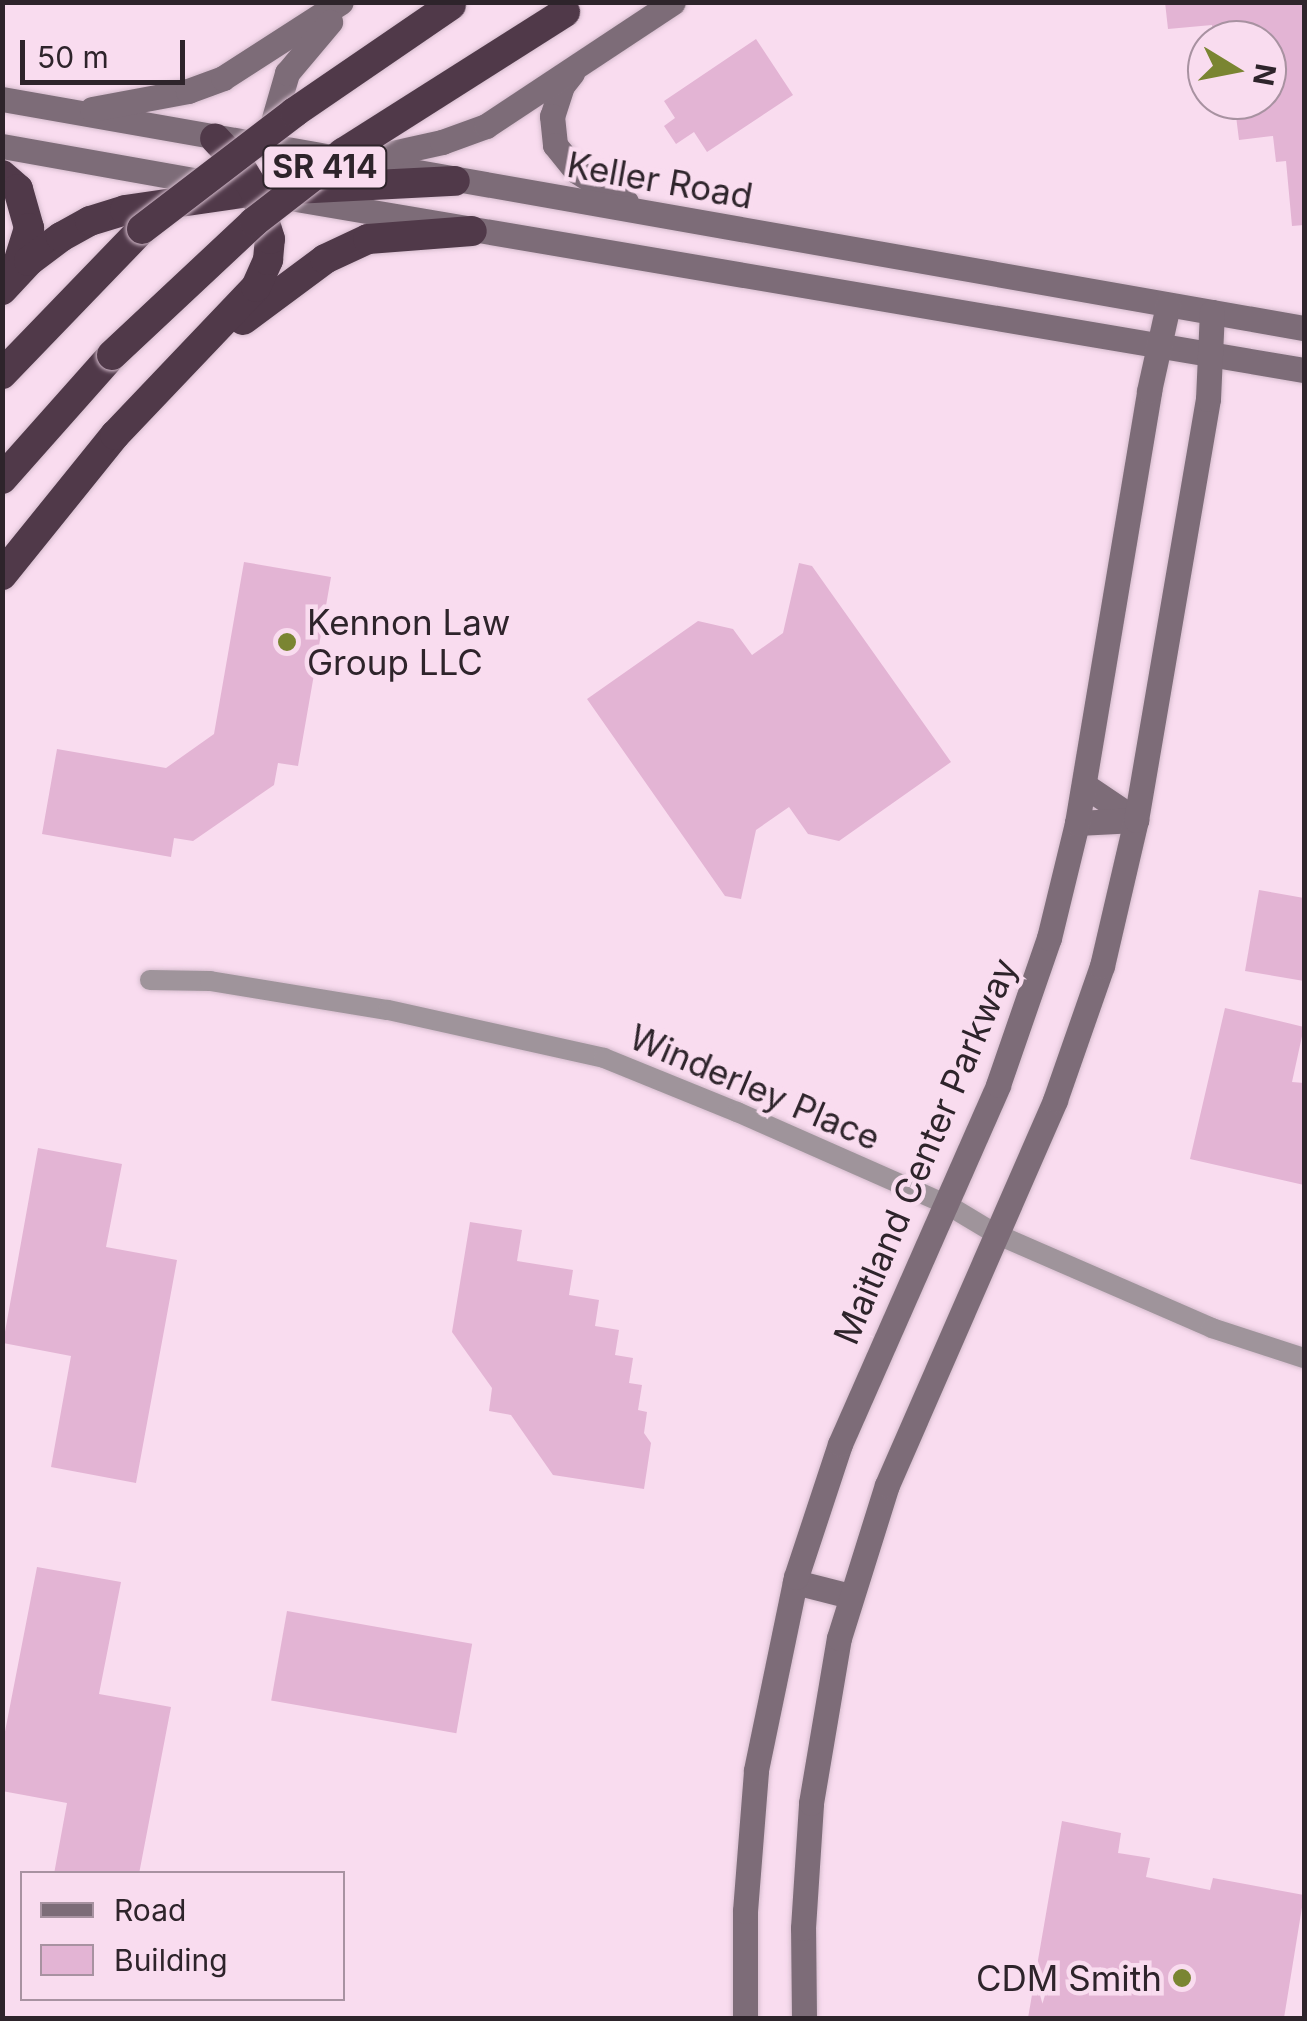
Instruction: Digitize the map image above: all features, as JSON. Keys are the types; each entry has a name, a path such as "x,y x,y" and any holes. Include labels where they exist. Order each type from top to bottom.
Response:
{"highway":[{"name":"SR 414","path":"8,367 142,228 295,112 453,4"},
{"name":"SR 414","path":"2,479 112,356 254,222 343,153 572,7"},
{"path":"2,575 116,434 206,344 256,287 268,260 270,239 252,186 215,138"},
{"path":"2,174 18,189 29,228 8,284"},
{"path":"8,284 30,261 90,221 125,210 290,182 455,182"},
{"path":"206,344 325,259 368,239 472,231"}],"street":[{"path":"73,112 188,91 223,78 341,2"},
{"path":"328,205 290,182 268,140 287,73 304,48 352,2"},
{"path":"290,182 348,162 442,142 486,126 673,2"},
{"path":"581,62 562,86 552,116 555,145 576,171 635,208"},
{"name":"Keller Road","path":"2,99 455,182 635,208 818,246 1304,328"},
{"path":"2,146 252,186 328,205 472,231 1304,370"},
{"name":"Maitland Center Parkway","path":"745,2018 745,1911 752,1800 768,1698 795,1582 840,1444 946,1204 1036,982 1077,822 1168,305"},
{"path":"804,2018 803,1928 811,1802 828,1692 850,1596 886,1484 1072,1058 1102,966 1136,820 1208,400 1212,312"},
{"path":"1084,785 1136,820"},
{"path":"1077,822 1136,820"},
{"name":"Winderley Place","path":"150,980 210,981 354,1004 492,1030 604,1058 946,1204 996,1234 1212,1328 1304,1358"},
{"path":"795,1582 850,1596"}],"building":[{"path":"1165,2 1304,2 1304,225 1292,226 1286,161 1276,162 1273,136 1239,140 1236,120 1287,120 1287,20 1187,20 1187,27 1168,29"},
{"path":"756,39 793,95 707,152 694,132 676,144 664,126 675,118 664,101"},
{"path":"244,562 331,577 298,766 278,763 274,785 193,841 174,838 171,857 42,834 57,749 166,768 214,734"},
{"path":"799,563 812,566 951,762 839,841 808,834 789,807 756,830 741,899 725,896 587,699 698,621 733,629 752,655 783,633"},
{"path":"1259,890 1304,898 1304,981 1245,971"},
{"path":"1225,1008 1304,1027 1292,1082 1304,1083 1304,1185 1190,1159"},
{"path":"38,1148 122,1164 106,1247 177,1260 136,1483 51,1467 71,1356 3,1343"},
{"path":"470,1222 522,1230 517,1261 573,1270 569,1295 599,1300 595,1326 619,1330 615,1355 633,1358 629,1383 642,1385 638,1410 647,1412 644,1433 651,1443 644,1489 553,1475 511,1415 489,1411 492,1388 452,1332"},
{"path":"37,1567 121,1582 99,1694 171,1707 140,1871 55,1871 67,1803 2,1791 2,1747"},
{"path":"287,1611 472,1644 456,1733 271,1701"},
{"path":"1062,1821 1121,1833 1118,1853 1150,1858 1146,1877 1210,1890 1213,1878 1304,1895 1284,2018 1028,2018"}],"place":[{"name":"Kennon Law Group LLC","path":"287,642"},
{"name":"CDM Smith","path":"1182,1978"}]}
